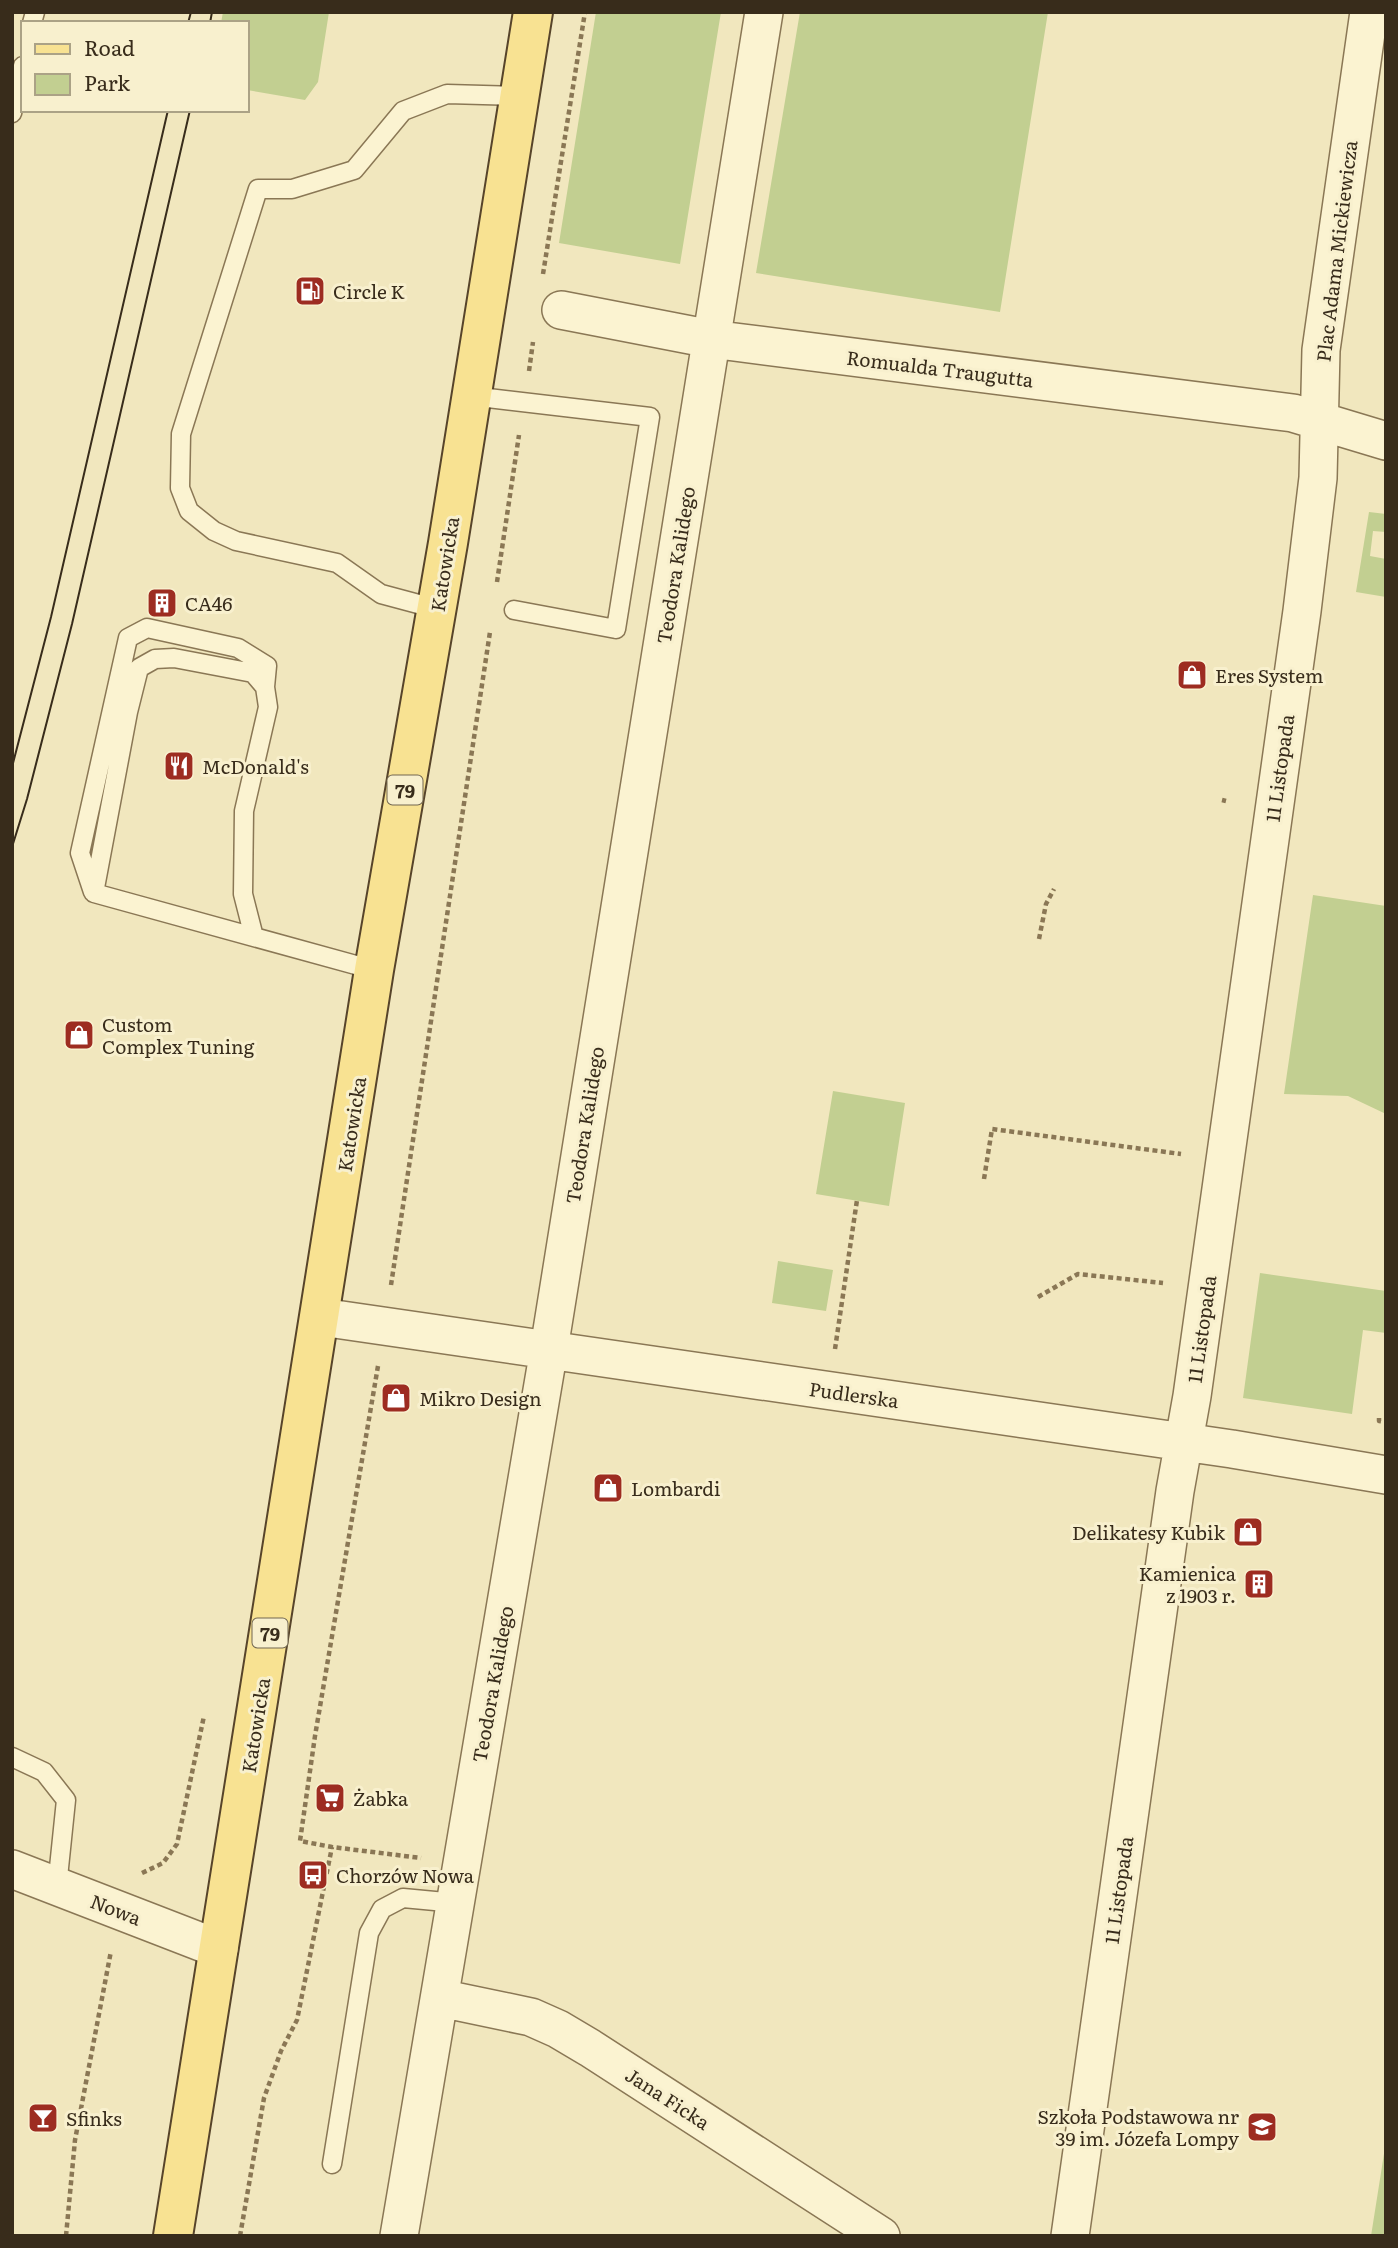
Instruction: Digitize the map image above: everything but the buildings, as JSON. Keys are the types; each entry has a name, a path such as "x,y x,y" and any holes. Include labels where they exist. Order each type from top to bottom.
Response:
{"main road":[{"name":"Katowicka","path":"173,2236 374,970 437,609 533,12"}],"street":[{"name":"Teodora Kalidego","path":"399,2236 549,1349 764,12"},
{"name":"Plac Adama Mickiewicza","path":"1320,422 1321,350 1368,12"},
{"name":"Romualda Traugutta","path":"545,310 711,339 1293,413 1320,422"},
{"path":"1320,422 1386,441"},
{"name":"11 Listopada","path":"1070,2236 1301,611 1318,478 1320,422"},
{"name":"Pudlerska","path":"321,1317 1386,1475"},
{"name":"Nowa","path":"12,1869 219,1949"},
{"name":"Jana Ficka","path":"440,1998 531,2018 558,2029 881,2236"}],"lane":[{"path":"12,113 21,75"},
{"path":"437,609 381,594 337,563 236,541 214,531 189,511 180,488 181,434 258,189 292,189 354,170 403,111 447,94 520,96"},
{"path":"471,397 650,417 616,629 514,610"},
{"path":"94,894 80,853 128,638 147,628 239,648 267,666 265,687 268,707 244,811 243,894 254,937"},
{"path":"94,894 128,712 139,668 155,659 174,658 253,673 265,687"},
{"path":"94,894 374,970"},
{"path":"12,1758 44,1772 66,1800 57,1886"},
{"path":"332,2164 369,1933 382,1909 403,1898 456,1903"}],"path":[{"path":"495,595 524,402 545,310 584,12"},
{"path":"387,1854 299,1841 385,1326 491,622"},
{"path":"1040,939 1046,904 1055,888"},
{"path":"984,1179 992,1129 1181,1154"},
{"path":"833,1360 857,1200"},
{"path":"1038,1297 1078,1274 1163,1283"},
{"path":"1379,1418 1378,1421 1386,1422"},
{"path":"66,2236 75,2140 119,1910 129,1874 138,1875 163,1863 177,1844 204,1716"},
{"path":"240,2236 264,2098 281,2051 297,2020 332,1847"}],"green space":[{"path":"223,12 329,12 318,82 305,100 248,90 248,21 221,21"},
{"path":"596,12 721,12 680,264 559,243"},
{"path":"800,12 1048,12 1000,312 756,273"},
{"path":"1369,512 1386,514 1386,532 1373,531 1370,556 1386,559 1386,597 1356,592"},
{"path":"1313,895 1386,906 1386,1114 1348,1096 1284,1094"},
{"path":"833,1091 905,1103 889,1206 816,1194"},
{"path":"778,1261 833,1270 826,1311 772,1303"},
{"path":"1260,1273 1386,1291 1386,1333 1363,1330 1352,1414 1243,1398"},
{"path":"1386,2141 1386,2236 1371,2236"}],"tram line":[{"path":"189,21 191,12"},
{"path":"210,21 212,12"},
{"path":"12,767 51,617 168,112"},
{"path":"12,847 72,624 190,112"}],"place":[{"name":"Circle K","path":"310,291"},
{"name":"CA46","path":"162,603"},
{"name":"Eres System","path":"1192,675"},
{"name":"McDonald's","path":"179,766"},
{"name":"Custom Complex Tuning","path":"79,1035"},
{"name":"Mikro Design","path":"396,1398"},
{"name":"Lombardi","path":"608,1488"},
{"name":"Delikatesy Kubik","path":"1248,1532"},
{"name":"Kamienica z 1903 r.","path":"1259,1584"},
{"name":"Żabka","path":"330,1798"},
{"name":"Chorzów Nowa","path":"313,1875"},
{"name":"Sfinks","path":"43,2118"},
{"name":"Szkoła Podstawowa nr 39 im. Józefa Lompy","path":"1262,2127"}]}
